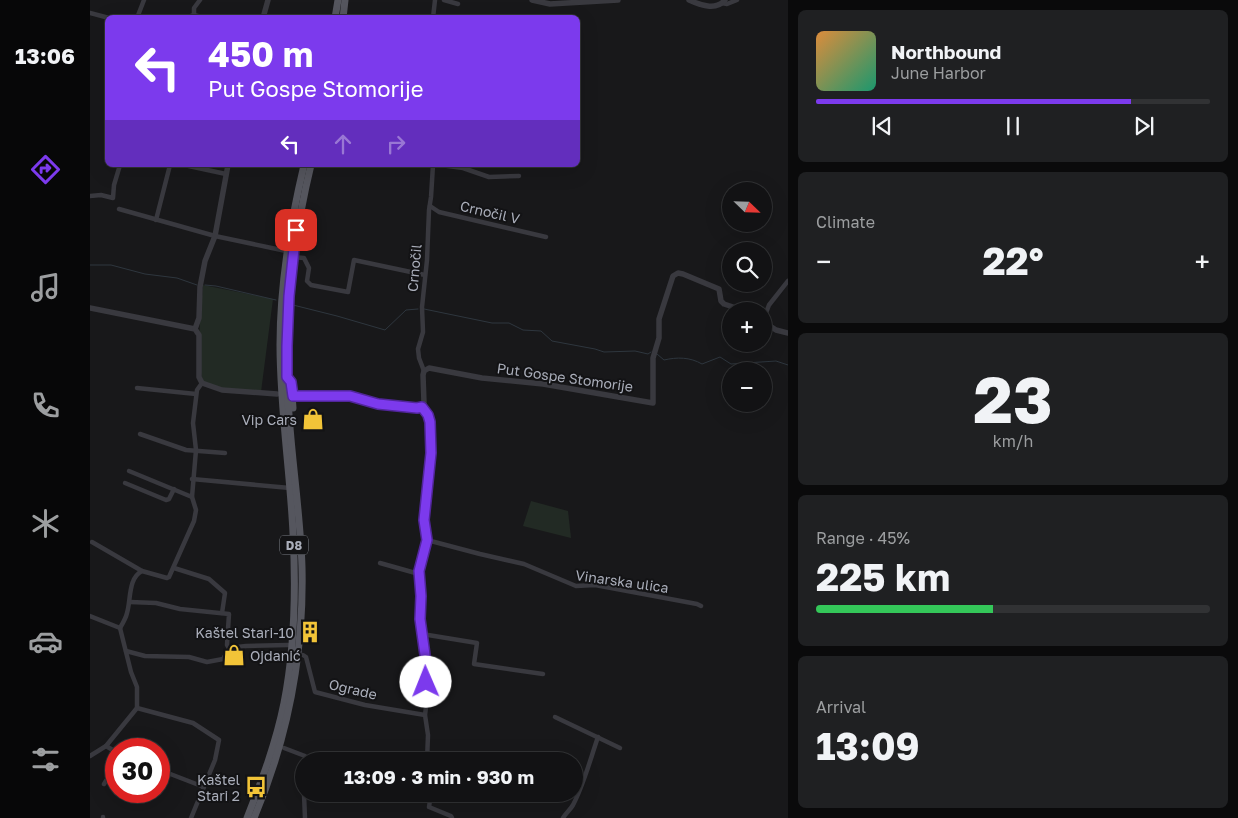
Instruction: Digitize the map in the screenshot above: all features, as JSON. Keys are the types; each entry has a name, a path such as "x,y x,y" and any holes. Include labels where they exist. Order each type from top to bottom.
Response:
{"main road":[{"path":"336,15 338,0"},
{"path":"343,15 345,0"},
{"name":"D8","path":"247,818 273,746 284,704 294,626 293,533 280,370 286,251 304,167"},
{"name":"D8","path":"254,818 276,762 283,735 295,679 300,638 302,603 301,551 287,377 289,296 296,230 311,167"},
{"path":"280,370 276,378 277,394 281,432 286,445"},
{"path":"287,377 291,382 293,396 293,408 290,418"}],"street":[{"path":"138,15 144,0"},
{"path":"194,15 194,8 200,0"},
{"path":"264,15 268,0"},
{"path":"433,15 435,0"},
{"path":"444,0 458,4"},
{"path":"532,0 550,4 618,0"},
{"path":"689,0 709,6 724,2 727,4 737,0"},
{"path":"90,13 105,17"},
{"path":"90,196 112,198 119,167"},
{"path":"156,220 169,167"},
{"path":"193,167 226,174"},
{"path":"195,330 199,318 200,286 215,236 228,167"},
{"name":"Crnočil","path":"424,372 418,349 423,332 422,307 433,167"},
{"path":"455,167 489,177 519,176"},
{"name":"Crnočil V","path":"430,206 440,212 546,237"},
{"path":"119,209 215,236 286,251"},
{"path":"293,257 304,258 309,268 307,281 311,285 348,292 354,260 425,275"},
{"name":"Put Gospe Stomorije","path":"424,372 429,368 482,378 543,384 653,403 653,358 659,338 659,318 672,276 678,273 683,274 712,285 719,289 722,302"},
{"path":"771,302 788,281"},
{"path":"90,308 195,330 199,335 200,377 202,383"},
{"path":"772,327 788,333"},
{"path":"422,407 424,403 424,372"},
{"path":"92,542 142,571 169,577 194,521 196,510 192,497 192,479 196,450 193,423 196,394 199,385 202,383"},
{"path":"202,383 222,390 277,394"},
{"path":"137,388 196,394"},
{"path":"293,396 350,396 378,404 422,407"},
{"path":"422,407 428,415 430,422 431,453 424,520 427,540 419,574 421,596 420,619 426,662 427,699 425,715 428,735 427,752"},
{"path":"140,434 186,450 225,453"},
{"path":"129,471 192,497"},
{"path":"192,479 290,488"},
{"path":"125,483 166,500 169,500 174,490"},
{"name":"Vinarska ulica","path":"427,540 519,562 576,586 595,585 701,606"},
{"path":"380,563 419,574"},
{"path":"174,568 209,579 225,593 222,613"},
{"path":"113,738 137,708 137,686 131,672 120,628 127,615 132,583 142,571"},
{"path":"126,651 145,656 189,657 207,662 223,659 229,648 227,645 229,614 156,603 130,602"},
{"path":"90,616 120,628"},
{"path":"422,634 477,643 474,664 543,674"},
{"path":"229,648 288,645"},
{"name":"Ograde","path":"303,655 306,657 315,692 365,705 425,715"},
{"path":"137,708 193,723 219,740 215,760 191,818"},
{"path":"555,717 620,748"},
{"path":"563,818 567,811 572,808 598,737"},
{"path":"90,756 105,747"},
{"path":"284,748 295,752"},
{"path":"170,774 204,787"},
{"path":"304,802 305,818"},
{"path":"429,802 429,807 452,818"}],"shaded area":[{"path":"203,285 273,299 261,392 214,387 204,383 201,374 199,349"},
{"path":"531,501 568,511 571,538 523,526"}],"waterway":[{"path":"90,265 111,265 145,274 177,278 197,285"},
{"path":"205,285 276,300"},
{"path":"293,305 385,330 406,310 418,309"},
{"path":"424,309 492,323 509,323 523,330 541,331 552,341 604,352 635,351 648,354 651,352"},
{"path":"657,354 664,360 683,358 702,364 720,357 731,364 776,361 788,365"}],"place":[{"name":"Vip Cars","path":"313,419"},
{"name":"Kaštel Stari-10","path":"310,632"},
{"name":"Ojdanić","path":"234,655"},
{"name":"Kaštel Stari 2","path":"256,787"}],"route":[{"path":"296,230 289,296 287,346 287,377 291,382 293,396 350,396 378,404 422,407 428,415 431,453 424,520 427,540 419,571 420,619 426,662 426,682"}]}
